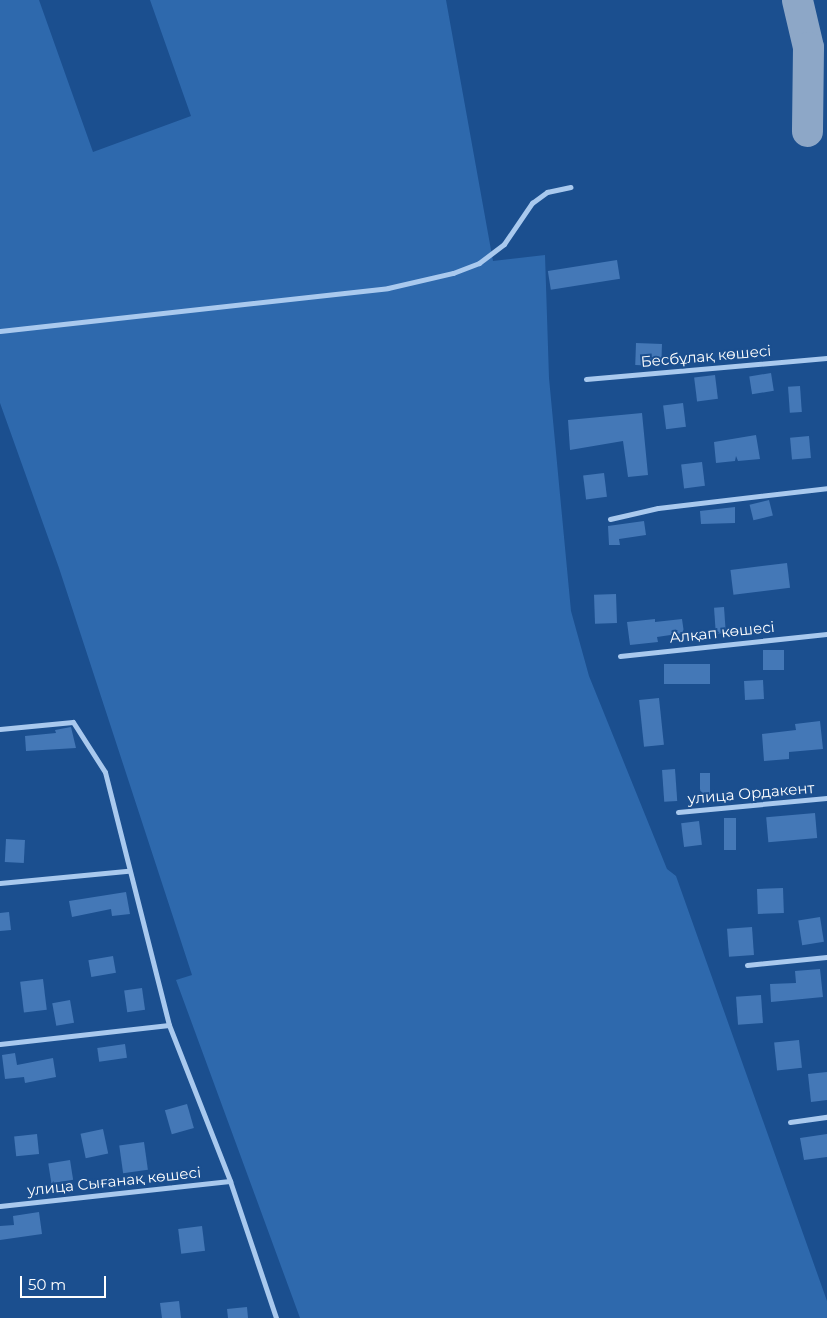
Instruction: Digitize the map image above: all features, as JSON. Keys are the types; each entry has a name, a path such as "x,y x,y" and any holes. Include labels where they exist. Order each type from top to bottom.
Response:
{"street":[{"path":"0,331 388,288 453,273 478,263 504,244 532,203 547,192 570,187"},
{"name":"Бесбұлақ көшесі","path":"586,379 827,358"},
{"path":"610,519 658,508 827,488"},
{"name":"Алқап көшесі","path":"620,656 827,634"},
{"path":"0,729 73,722 104,772 128,871 170,1025 230,1181 276,1318"},
{"name":"улица Ордакент","path":"678,812 827,798"},
{"path":"0,883 128,871"},
{"path":"747,965 827,957"},
{"path":"0,1044 170,1025"},
{"path":"790,1122 827,1117"},
{"name":"улица Сығанақ көшесі","path":"0,1206 230,1181"}],"shaded area":[{"path":"0,0 39,0 93,152 191,116 150,0 446,0 493,261 545,255 549,378 571,611 589,676 667,869 676,876 827,1301 827,1318 300,1318 176,980 192,975 59,568 0,403"}],"building":[{"path":"617,260 620,279 551,290 548,271"},
{"path":"636,343 662,344 661,366 635,365"},
{"path":"771,373 774,391 752,394 749,376"},
{"path":"715,375 718,399 697,401 694,378"},
{"path":"800,386 802,412 790,413 788,387"},
{"path":"683,403 686,427 666,429 663,405"},
{"path":"642,413 648,475 628,477 623,441 570,450 568,420"},
{"path":"756,435 760,459 738,461 736,456 735,461 716,463 714,442"},
{"path":"809,436 811,458 792,460 790,438"},
{"path":"702,462 705,486 684,488 681,465"},
{"path":"604,473 607,497 586,499 583,476"},
{"path":"769,500 773,516 753,520 750,505"},
{"path":"735,507 735,523 701,524 700,511"},
{"path":"644,521 646,535 619,539 620,545 609,545 608,526"},
{"path":"787,563 790,588 733,595 730,570"},
{"path":"616,594 617,623 595,624 594,595"},
{"path":"724,607 726,633 716,634 714,608"},
{"path":"655,619 655,622 682,619 684,633 657,637 658,642 630,645 627,622"},
{"path":"763,650 784,650 784,670 763,670"},
{"path":"664,664 710,664 710,684 664,684"},
{"path":"763,680 764,699 745,700 744,681"},
{"path":"659,698 664,745 644,747 639,700"},
{"path":"820,721 823,749 789,752 789,759 764,761 762,734 796,730 795,724"},
{"path":"71,727 76,748 26,751 25,736 56,733 55,730"},
{"path":"675,769 677,801 664,802 662,770"},
{"path":"700,773 710,773 710,796 700,796"},
{"path":"815,813 817,838 768,842 766,817"},
{"path":"724,818 736,818 736,850 724,850"},
{"path":"699,821 702,845 684,847 681,823"},
{"path":"6,839 25,840 24,863 5,862"},
{"path":"783,888 784,913 758,914 757,889"},
{"path":"126,892 130,914 112,916 111,909 72,917 69,901"},
{"path":"9,912 11,930 0,931 0,913"},
{"path":"820,917 824,942 802,945 798,920"},
{"path":"752,927 754,955 729,957 727,929"},
{"path":"113,956 116,973 91,977 88,960"},
{"path":"820,969 823,997 771,1002 770,984 796,983 795,971"},
{"path":"43,979 47,1010 24,1013 20,982"},
{"path":"142,988 145,1010 127,1012 124,991"},
{"path":"761,995 763,1023 738,1025 736,997"},
{"path":"70,1000 74,1023 56,1026 52,1003"},
{"path":"799,1040 802,1068 777,1070 774,1043"},
{"path":"125,1044 127,1058 99,1062 97,1048"},
{"path":"15,1053 17,1065 53,1058 56,1077 25,1083 24,1077 5,1079 2,1055"},
{"path":"827,1072 827,1100 811,1102 808,1074"},
{"path":"187,1104 194,1128 172,1134 165,1110"},
{"path":"103,1129 108,1153 86,1158 81,1134"},
{"path":"37,1134 39,1154 16,1156 14,1136"},
{"path":"827,1134 827,1157 804,1160 800,1138"},
{"path":"144,1142 148,1170 123,1173 119,1145"},
{"path":"70,1160 73,1180 51,1183 48,1163"},
{"path":"39,1212 42,1234 0,1240 0,1226 14,1225 13,1216"},
{"path":"202,1226 205,1251 181,1254 178,1229"},
{"path":"179,1301 181,1318 162,1318 160,1303"},
{"path":"247,1307 248,1318 228,1318 227,1309"}],"taxiway":[{"path":"797,0 808,47 807,131"}]}
